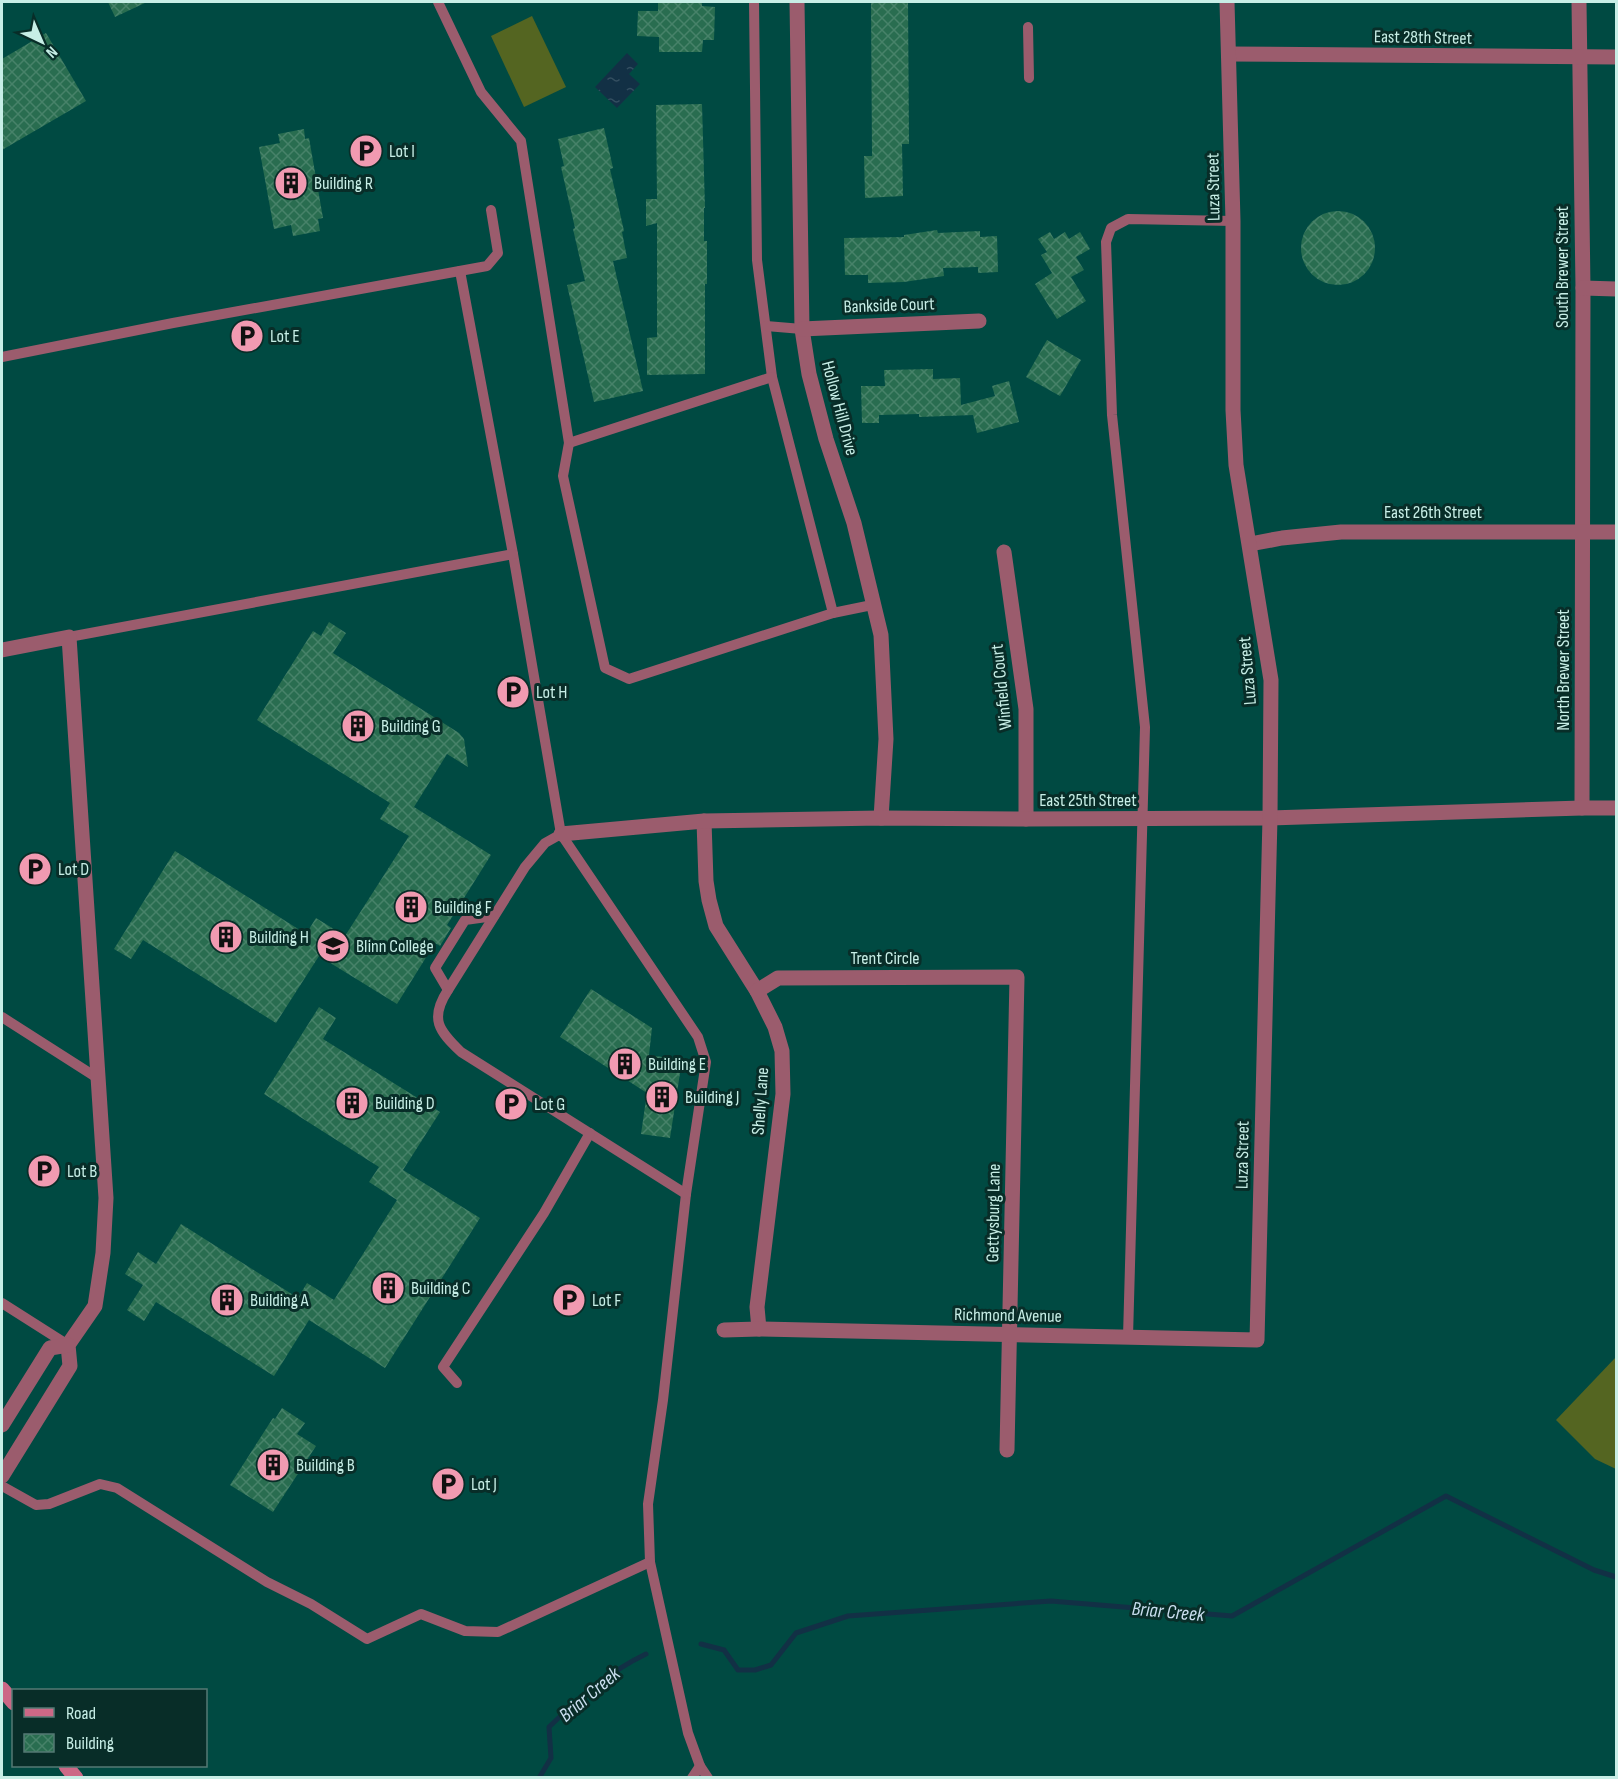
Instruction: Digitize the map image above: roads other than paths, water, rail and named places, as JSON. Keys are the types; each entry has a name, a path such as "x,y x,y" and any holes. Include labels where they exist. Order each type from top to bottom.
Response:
{"main road":[{"path":"2,1689 12,1701"}],"street":[{"name":"Hollow Hill Drive","path":"797,2 802,329 809,374 826,438 854,523 881,635 886,738 881,818"},
{"name":"Luza Street","path":"1227,2 1233,221 1233,410 1236,465 1271,680 1270,818 1257,1340"},
{"name":"South Brewer Street","path":"1579,2 1583,288 1582,532"},
{"name":"East 28th Street","path":"1229,54 1617,57"},
{"path":"1583,288 1617,289"},
{"name":"Bankside Court","path":"802,329 979,321"},
{"name":"East 26th Street","path":"1250,544 1282,537 1341,532 1617,532"},
{"name":"North Brewer Street","path":"1582,532 1582,808"},
{"name":"Winfield Court","path":"1004,552 1026,709 1026,819"},
{"path":"2,651 69,637 106,1198 104,1253 95,1306 68,1345 70,1366 2,1476"},
{"name":"East 25th Street","path":"561,834 704,820 1270,818 1617,808"},
{"name":"Shelly Lane","path":"704,820 706,881 716,926 758,991 775,1027 782,1051 783,1094 757,1307 759,1329"},
{"name":"Trent Circle","path":"758,991 778,978 1017,977"},
{"name":"Gettysburg Lane","path":"1007,1450 1017,977"},
{"name":"Richmond Avenue","path":"724,1330 1257,1340"},
{"path":"2,1425 50,1348 68,1345"}],"lane":[{"path":"438,2 481,92 521,141 569,443 563,476 605,668 629,679 833,612 872,605"},
{"path":"754,2 757,260 772,377 833,612"},
{"path":"1028,27 1029,78"},
{"path":"2,357 173,323 487,266 498,253 491,210"},
{"path":"1128,1337 1145,727 1113,415 1106,243 1111,228 1128,219 1233,221"},
{"path":"460,271 513,554 561,834 698,1037 706,1062 686,1194 663,1400 648,1504 650,1562 688,1733 700,1766 708,1778"},
{"path":"766,326 802,329"},
{"path":"569,443 772,377"},
{"path":"69,637 513,554"},
{"path":"561,834 545,843 525,867 447,990 437,1015 440,1028 444,1036 461,1052 686,1194"},
{"path":"447,990 435,968 465,920 494,916"},
{"path":"2,1017 99,1079"},
{"path":"457,1383 444,1367 544,1213 590,1133"},
{"path":"2,1303 68,1345"},
{"path":"2,1486 36,1505 49,1504 100,1484 117,1488 267,1582 311,1604 368,1639 421,1614 465,1631 498,1632 650,1562"},
{"path":"692,1778 700,1766"}],"water":[{"path":"627,53 638,64 629,74 640,84 617,108 595,87"}],"waterway":[{"name":"Briar Creek","path":"701,1644 724,1650 738,1670 755,1670 771,1665 796,1633 848,1616 1051,1601 1232,1616 1446,1496 1594,1570 1616,1577"},
{"name":"Briar Creek","path":"539,1778 551,1758 549,1727 595,1686 646,1654"}],"place":[{"name":"Lot I","path":"366,151"},
{"name":"Building R","path":"291,183"},
{"name":"Lot E","path":"247,336"},
{"name":"Lot H","path":"513,692"},
{"name":"Building G","path":"358,726"},
{"name":"Lot D","path":"35,869"},
{"name":"Building F","path":"411,907"},
{"name":"Building H","path":"226,937"},
{"name":"Blinn College","path":"333,946"},
{"name":"Building E","path":"625,1064"},
{"name":"Building J","path":"662,1097"},
{"name":"Building D","path":"352,1103"},
{"name":"Lot G","path":"511,1104"},
{"name":"Lot B","path":"44,1171"},
{"name":"Building C","path":"388,1288"},
{"name":"Building A","path":"227,1300"},
{"name":"Lot F","path":"569,1300"},
{"name":"Building B","path":"273,1465"},
{"name":"Lot J","path":"448,1484"}]}
